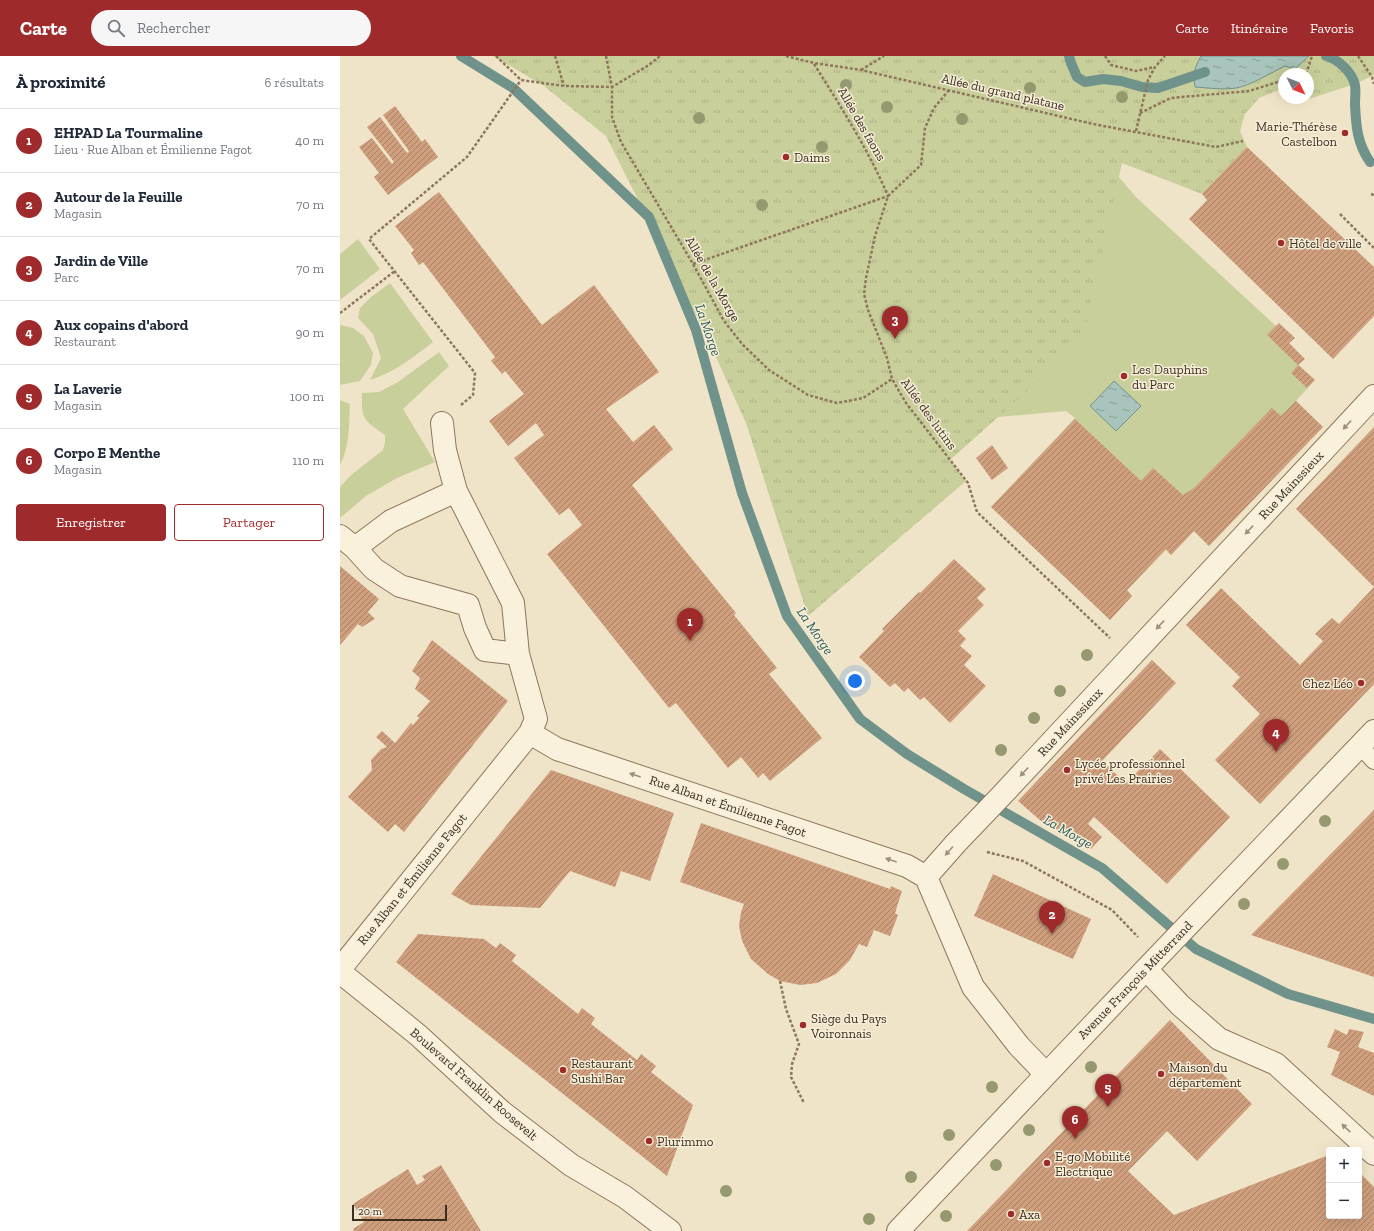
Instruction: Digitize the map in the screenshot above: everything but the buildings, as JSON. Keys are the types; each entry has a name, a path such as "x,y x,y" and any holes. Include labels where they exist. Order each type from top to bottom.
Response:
{"street":[{"name":"Rue Mainssieux","path":"926,877 956,843 1374,396"},
{"name":"Rue Alban et Émilienne Fagot","path":"340,968 530,733 536,719 518,654 513,603 456,491 445,450 442,424"},
{"path":"456,491 348,542 374,569 400,586 468,605 474,628 485,650 518,654"},
{"name":"Rue Alban et Émilienne Fagot","path":"530,733 557,749 907,866 926,877"},
{"name":"Avenue François Mitterrand","path":"898,1231 1202,910 1369,746"},
{"path":"926,877 973,987 1019,1046 1046,1074"},
{"path":"1146,969 1180,1005 1219,1040 1276,1064 1303,1087 1374,1154"},
{"name":"Boulevard Franklin Roosevelt","path":"340,972 418,1035 502,1112 571,1165 625,1197 670,1231"}],"path":[{"path":"496,56 521,80 564,86 612,87 649,65 660,56"},
{"path":"555,56 564,86"},
{"name":"Allée de la Morge","path":"606,56 612,87 612,117 621,142 693,264 724,321 743,345 769,370 808,395 837,403 863,398 892,379"},
{"name":"Allée du grand platane","path":"786,56 814,63 861,70 1093,124 1216,147 1243,141"},
{"path":"861,70 884,56"},
{"path":"1104,56 1111,65 1136,71 1154,67"},
{"path":"1136,132 1148,80 1154,67 1165,56"},
{"path":"1308,68 1312,56"},
{"path":"1358,56 1372,77 1374,84"},
{"name":"Allée des faons","path":"814,63 857,131 880,176 888,196"},
{"path":"442,424 473,395 475,373 369,239 467,157 521,80"},
{"path":"1140,113 1171,98 1249,91 1278,82"},
{"name":"Allée des lutins","path":"949,90 934,108 925,128 921,165 888,196 875,236 866,278 864,294 868,310 887,358 892,379 906,403 968,483 977,512 1100,631 1131,656"},
{"path":"693,264 888,196"},
{"path":"1340,214 1374,248"},
{"path":"340,313 395,271"},
{"path":"956,843 1023,861 1112,910 1138,937"},
{"path":"780,981 786,1009 799,1044 792,1064 791,1078 804,1103"}],"green space":[{"path":"493,56 1374,56 1374,75 1355,84 1314,97 1314,68 1278,68 1278,90 1259,98 1245,114 1240,131 1247,147 1202,194 1122,163 1082,342 950,460 966,481 808,616 746,423 706,335 606,136 544,86"},
{"name":"Les Dauphins du Parc","path":"1112,169 1137,198 1276,326 1267,335 1315,380 1296,401 1323,427 1209,546 1194,531 1171,555 1166,550 1127,590 1132,596 1110,620 991,507 1075,418 1066,411 975,419"},
{"path":"358,239 380,269 340,300 340,254"},
{"path":"390,283 433,342 396,369 370,380 381,358 373,334 358,318 360,308 371,297"},
{"path":"340,325 353,328 364,336 373,353 371,365 360,381 340,385"},
{"path":"439,352 449,366 403,409 435,462 397,478 366,496 340,518 340,487 351,475 383,450 385,443 385,435 372,426 363,414 362,393 379,392 398,382"},
{"path":"340,400 350,404 346,451 340,465"}],"water":[{"path":"1201,56 1309,56 1296,68 1285,66 1278,68 1278,70 1247,85 1226,89 1195,87 1194,78 1197,64"},
{"path":"1114,381 1141,406 1116,431 1090,406"}],"waterway":[{"name":"La Morge","path":"461,56 513,88 649,217 696,330 742,493 787,616 860,719 907,754 964,789 1102,868 1196,949 1288,994 1374,1019"},
{"path":"1069,56 1077,77 1085,82 1103,79 1121,81 1142,87 1158,88 1205,72"},
{"path":"1326,56 1340,63 1351,75 1355,85 1355,112 1358,134 1362,148 1370,162"}],"place":[{"name":"Marie-Thérèse Castelbon","path":"1345,133"},
{"name":"Daims","path":"786,157"},
{"name":"Hôtel de ville","path":"1281,243"},
{"name":"Jardin de Ville","path":"895,339"},
{"name":"Les Dauphins du Parc","path":"1124,376"},
{"name":"EHPAD La Tourmaline","path":"690,641"},
{"name":"Chez Léo","path":"1361,683"},
{"name":"Aux copains d'abord","path":"1276,752"},
{"name":"Lycée professionnel privé Les Prairies","path":"1067,770"},
{"name":"Autour de la Feuille","path":"1052,934"},
{"name":"Siège du Pays Voironnais","path":"803,1025"},
{"name":"Restaurant Sushi Bar","path":"563,1070"},
{"name":"Maison du département","path":"1161,1074"},
{"name":"La Laverie","path":"1108,1107"},
{"name":"Corpo E Menthe","path":"1075,1139"},
{"name":"Plurimmo","path":"649,1141"},
{"name":"E-go Mobilité Electrique","path":"1047,1163"},
{"name":"Axa","path":"1011,1214"}]}
